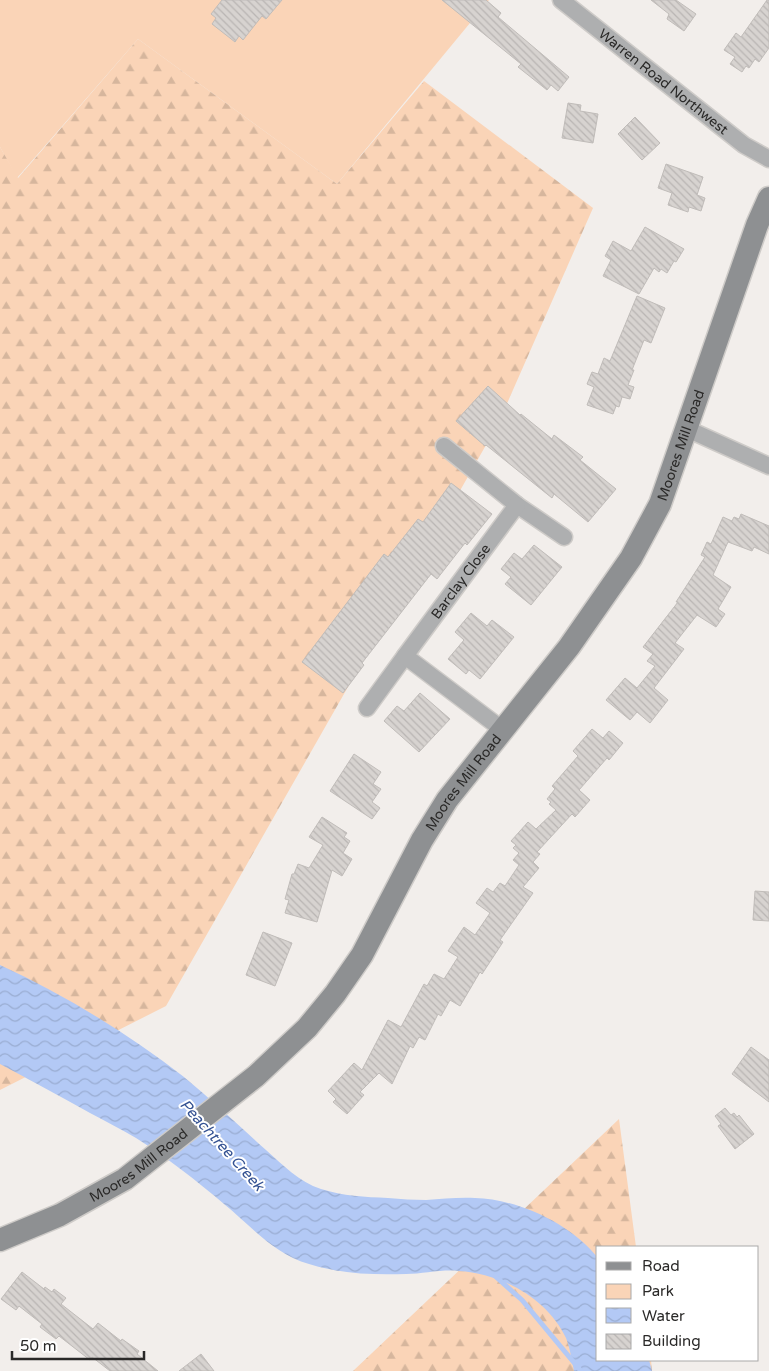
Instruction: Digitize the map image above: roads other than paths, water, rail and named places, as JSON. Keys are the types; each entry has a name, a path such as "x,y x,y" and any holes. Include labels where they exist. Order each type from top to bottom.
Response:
{"street":[{"name":"Warren Road Northwest","path":"562,0 744,145 769,159"},
{"name":"Moores Mill Road","path":"0,1240 60,1215 125,1179 256,1076 307,1028 335,994 362,955 422,840 446,800 569,647 631,558 660,504 757,225 769,198"},
{"path":"686,428 769,466"},
{"path":"444,446 517,505 564,536"},
{"name":"Barclay Close","path":"367,708 517,505"},
{"path":"405,656 503,730"}],"water":[{"path":"0,965 72,1002 140,1045 184,1077 292,1172 313,1186 362,1197 421,1200 492,1199 526,1208 559,1224 587,1246 596,1256 596,1361 649,1361 652,1371 574,1371 566,1338 558,1324 547,1311 522,1291 491,1277 475,1273 452,1271 413,1274 345,1272 309,1264 285,1254 192,1178 136,1138 0,1064"}],"waterway":[{"name":"Peachtree Creek","path":"495,1276 522,1300 581,1371"}]}
